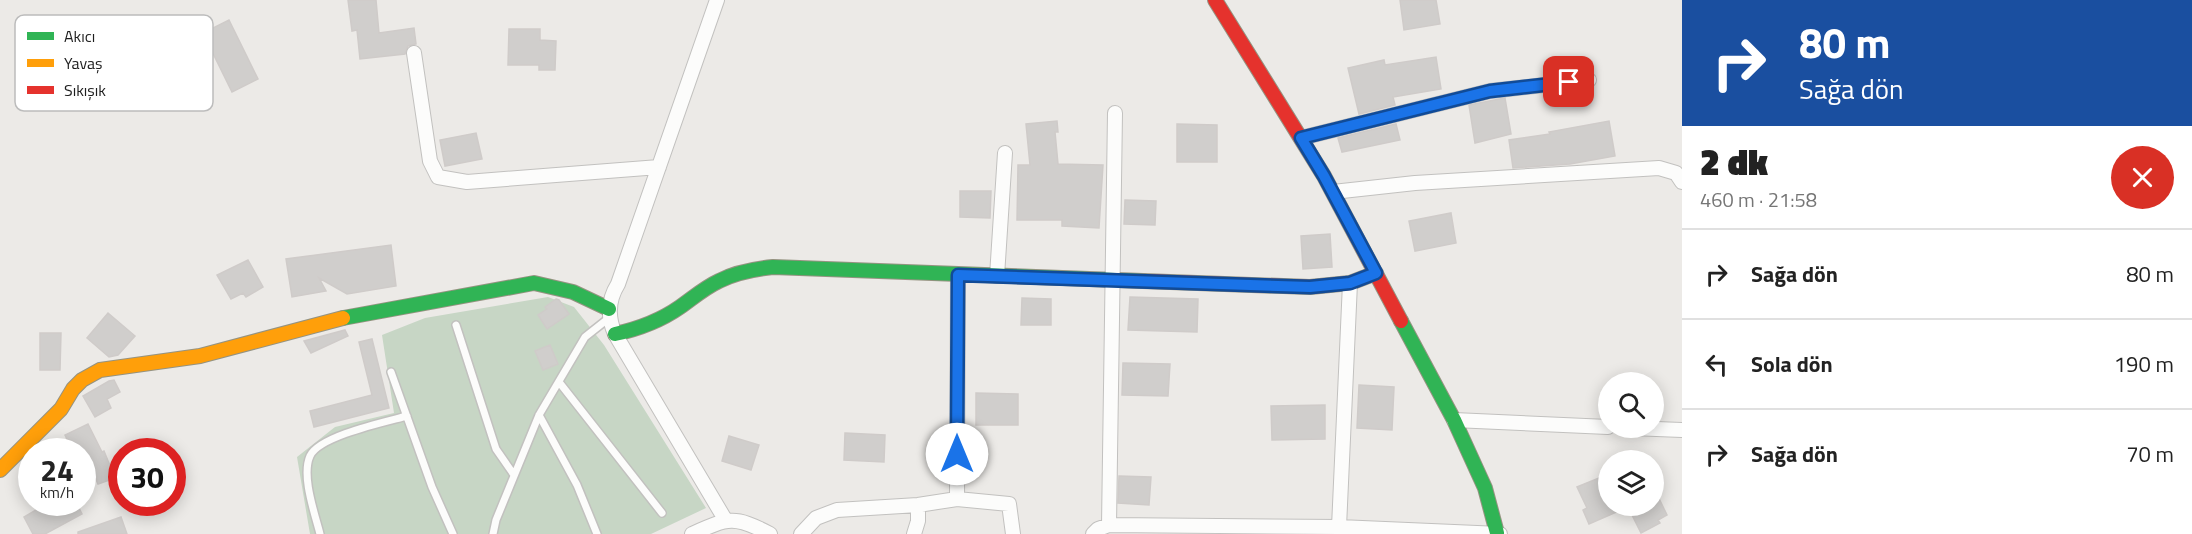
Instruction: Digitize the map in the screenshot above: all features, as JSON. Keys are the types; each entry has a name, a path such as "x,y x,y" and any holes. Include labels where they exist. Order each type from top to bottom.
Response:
{"street":[{"path":"717,0 618,284 613,291 609,314 615,334 726,521"},
{"path":"1093,534 1108,525 1277,530 1339,526 1393,531 1499,534 1485,488 1454,420 1333,192 1215,0"},
{"path":"414,53 430,161 438,177 466,182 659,167"},
{"path":"1301,138 1490,91 1589,80"},
{"path":"1108,525 1115,113"},
{"path":"997,276 1005,153"},
{"path":"1333,192 1415,183 1659,168 1676,173 1682,182"},
{"path":"615,334 656,321 717,281 757,268 789,267 1310,287 1350,283 1376,273"},
{"path":"957,499 958,275"},
{"path":"0,470 61,408 73,388 92,374 109,368 200,356 339,319 534,283 557,286 580,294 609,314"},
{"path":"1339,526 1350,283"},
{"path":"1454,420 1598,427"},
{"path":"1664,429 1682,430"},
{"path":"801,534 816,518 831,511 918,505 957,499 1009,504 1013,534"},
{"path":"914,534 918,521 918,505"},
{"path":"692,534 726,521 746,522 770,534"}],"lane":[{"path":"493,534 496,520 539,415 585,337 609,314"},
{"path":"456,325 496,449 514,475"},
{"path":"391,372 432,487 453,534"},
{"path":"559,382 662,513"},
{"path":"539,415 577,485 597,534"},
{"path":"320,534 310,496 307,469 310,454 324,442 407,416"}],"green space":[{"path":"548,297 574,307 604,345 706,508 651,534 310,534 297,457 335,427 394,413 382,335 425,318"}],"building":[{"path":"348,0 376,0 379,33 414,28 416,44 408,46 405,54 360,59 357,30 352,31"},
{"path":"1400,0 1436,0 1440,24 1404,30"},
{"path":"229,20 258,79 232,92 213,53 213,28"},
{"path":"509,29 540,29 540,40 556,41 555,70 539,70 539,65 508,65"},
{"path":"1436,57 1441,89 1393,97 1395,105 1359,114 1348,68 1384,60 1385,65"},
{"path":"1505,98 1511,134 1475,143 1469,105"},
{"path":"1057,121 1058,132 1055,132 1058,164 1103,165 1099,228 1062,226 1062,220 1017,220 1018,165 1030,165 1026,124"},
{"path":"1609,121 1615,156 1570,164 1513,168 1509,140"},
{"path":"1177,124 1217,125 1217,162 1177,162"},
{"path":"1396,124 1400,140 1342,152 1338,138"},
{"path":"476,133 482,159 445,166 440,140"},
{"path":"960,191 991,191 990,218 960,217"},
{"path":"1125,200 1156,201 1155,225 1124,224"},
{"path":"1451,213 1456,243 1415,251 1409,221"},
{"path":"1330,234 1332,267 1303,269 1301,236"},
{"path":"391,245 396,286 347,294 319,278 326,291 292,297 286,259"},
{"path":"248,260 263,287 246,297 243,293 231,299 217,275"},
{"path":"1130,297 1198,299 1197,332 1128,330"},
{"path":"1022,298 1051,299 1051,325 1021,325"},
{"path":"556,299 569,314 547,329 538,315"},
{"path":"108,313 135,336 118,355 109,357 87,338"},
{"path":"345,330 348,336 311,353 304,341"},
{"path":"40,333 61,333 60,370 40,370"},
{"path":"372,339 389,408 314,427 310,411 372,395 359,342"},
{"path":"550,345 558,364 543,370 535,351"},
{"path":"1123,363 1170,364 1168,396 1122,395"},
{"path":"114,380 120,392 107,399 111,408 95,417 83,396"},
{"path":"1359,385 1394,387 1392,430 1357,428"},
{"path":"976,393 1018,394 1018,425 976,425"},
{"path":"1325,405 1325,439 1272,440 1271,406"},
{"path":"88,424 95,438 66,438 65,435"},
{"path":"845,433 885,435 884,462 844,460"},
{"path":"729,436 759,445 751,470 722,461"},
{"path":"96,440 108,461 108,480 98,484"},
{"path":"1119,476 1151,477 1149,505 1118,503"},
{"path":"1598,478 1598,516 1607,516 1589,524 1583,510 1587,508 1577,487"},
{"path":"1664,509 1667,515 1658,520 1660,523 1641,533 1632,516 1664,516"},
{"path":"78,516 45,534 33,534 24,517"},
{"path":"121,517 127,534 78,534 78,532"}],"traffic: fast":[{"path":"615,334 640,327 665,316 725,278 745,271 773,267 1143,281"},
{"path":"343,318 534,283 573,292 609,309"},
{"path":"1401,321 1454,420 1485,488 1497,533"}],"traffic: slow":[{"path":"0,470 61,409 73,389 82,380 100,370 200,356 343,318"}],"traffic: jam":[{"path":"1215,0 1324,176 1401,321"},
{"path":"1143,281 1310,287 1350,283 1376,273"}],"route":[{"path":"957,454 958,275 1310,287 1350,283 1376,273 1301,138 1490,91 1569,82"}]}
